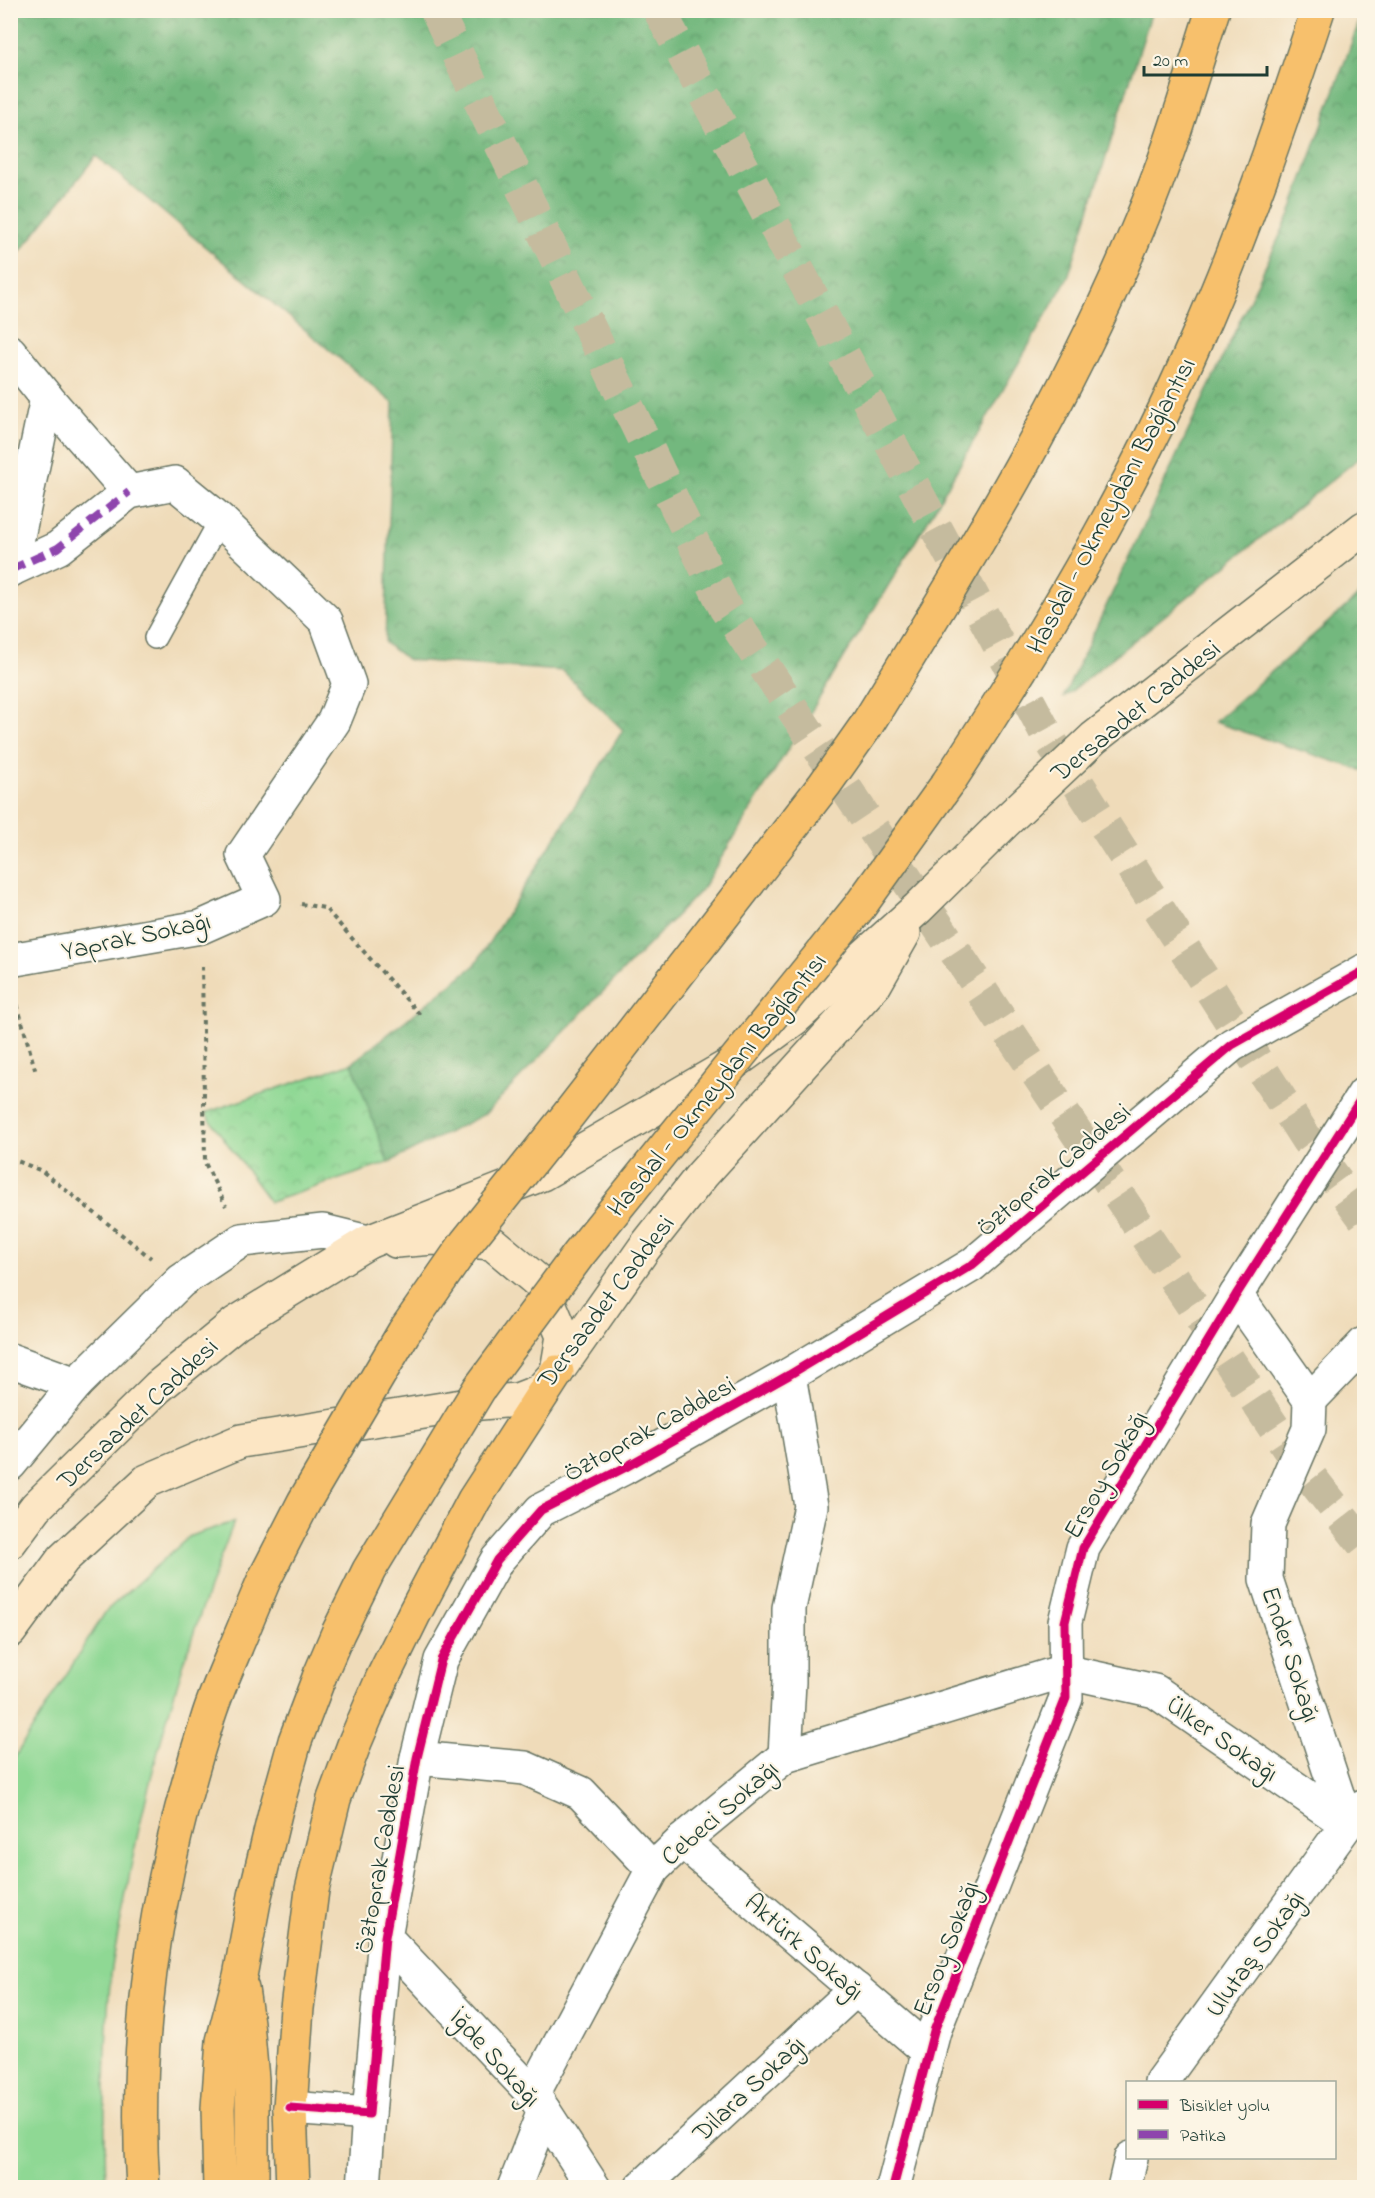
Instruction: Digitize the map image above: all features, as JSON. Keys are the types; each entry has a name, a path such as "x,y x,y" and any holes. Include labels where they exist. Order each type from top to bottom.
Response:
{"highway":[{"path":"143,2187 142,2067 146,1996 158,1912 188,1786 207,1719 264,1580 303,1502 404,1332 466,1243 825,784 866,726 966,566 1035,441 1095,325 1142,220 1180,115 1213,10"},
{"name":"Hasdal - Okmeydanı Bağlantısı","path":"220,2187 218,2108 223,2041 240,1976 255,1896 276,1809 296,1742 320,1675 369,1570 479,1389 579,1254 860,906 948,783 1024,666 1081,570 1195,345 1230,261 1277,134 1318,10"},
{"path":"293,2187 290,2108 297,2008 312,1890 334,1799 382,1679 414,1614 474,1500 556,1372"},
{"path":"240,1976 248,2023 252,2079 252,2187"}],"main road":[{"name":"Dersaadet Caddesi","path":"10,1542 36,1508 158,1387 237,1323 368,1242 542,1174 735,1062 794,1019 918,908 1094,738 1365,528"},
{"name":"Dersaadet Caddesi","path":"10,1631 63,1559 147,1481 241,1441 481,1403 517,1400 540,1391 645,1247 702,1175 875,984 918,908"},
{"path":"368,1242 433,1238 492,1243 541,1284 563,1336 556,1372"}],"street":[{"path":"10,352 129,492"},
{"path":"11,570 47,398"},
{"path":"11,570 58,548 129,492 176,483 220,520 326,621 349,684 334,721 243,855 264,899"},
{"name":"Yaprak Sokağı","path":"12,974 201,927 264,899"},
{"name":"Öztoprak Caddesi","path":"364,2187 385,1937 417,1758 441,1660 497,1560 541,1510 624,1468 789,1375 972,1265 1232,1045 1365,971"},
{"name":"Ersoy Sokağı","path":"893,2187 934,2031 1066,1698 1065,1622 1083,1548 1236,1295 1365,1094"},
{"path":"10,1464 76,1384 181,1281 242,1240 323,1231 368,1242"},
{"path":"1236,1295 1310,1400 1365,1344"},
{"path":"10,1360 76,1384"},
{"path":"784,1756 789,1682 789,1608 811,1506 789,1375"},
{"name":"Ender Sokağı","path":"1310,1400 1309,1429 1268,1524 1266,1579 1356,1815"},
{"name":"Cebeci Sokağı","path":"514,2187 539,2102 653,1869 682,1840 784,1756 1064,1671"},
{"name":"Ülker Sokağı","path":"1064,1671 1155,1691 1356,1815"},
{"path":"417,1758 525,1768 581,1793 653,1869"},
{"name":"Ulutaş Sokağı","path":"1162,2081 1356,1815"},
{"name":"Aktürk Sokağı","path":"682,1840 929,2052"},
{"name":"İğde Sokağı","path":"385,1937 539,2102 594,2187"},
{"name":"Dilara Sokağı","path":"641,2187 856,1989"},
{"path":"290,2108 369,2114"},
{"path":"1124,2187 1131,2159"}],"lane":[{"path":"154,638 220,520"}],"path":[{"path":"264,899 325,908 422,1017"},
{"path":"201,927 205,1163 242,1240"},
{"path":"12,974 36,1073"},
{"path":"10,1158 42,1171 181,1281"}],"green space":[{"path":"117,10 135,13 136,10 1152,11 1068,277 923,529 702,889 485,1114 388,1163 352,1063 475,965 623,730 563,671 408,660 385,643 393,403 96,156 11,263 11,11"},
{"path":"1363,11 1364,454 1063,698 1290,214"},
{"path":"1364,591 1363,771 1214,722"},
{"path":"352,1063 388,1163 270,1202 205,1113"},
{"path":"234,1522 185,1659 158,1751 135,1846 115,1949 110,1983 106,2059 106,2187 11,2187 11,1763 106,1611 190,1536"}],"tunnel":[{"path":"436,10 725,608 1289,1450 1364,1545"},
{"path":"659,10 1048,737 1307,1140 1364,1218"}],"marked path":[{"path":"10,570 58,548 129,492"}],"cycle path":[{"path":"290,2108 369,2114 385,1937 417,1758 441,1660 497,1560 541,1510 624,1468 789,1375 972,1265 1232,1045 1364,971"},
{"path":"893,2188 934,2031 1066,1698 1065,1622 1083,1548 1236,1295 1364,1094"}]}
